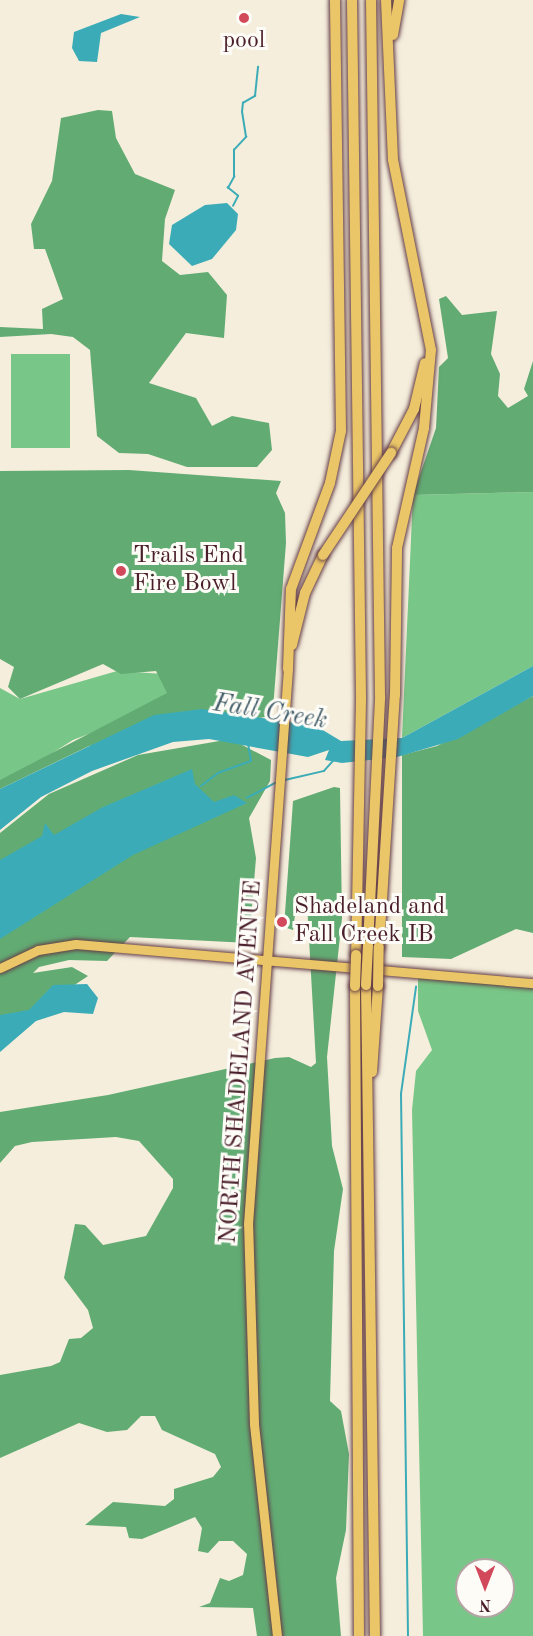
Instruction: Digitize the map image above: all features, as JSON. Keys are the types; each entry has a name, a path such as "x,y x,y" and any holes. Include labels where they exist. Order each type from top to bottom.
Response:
{"highway":[{"path":"328,0 335,66"},
{"path":"288,669 291,589 313,524 326,494 342,411 335,0"},
{"path":"352,0 361,700 361,804 356,955 366,985 375,1636"},
{"path":"359,1636 366,985 374,946 386,837 380,718 371,0"},
{"path":"374,946 383,801 395,695 397,548 427,410 428,330 394,170 386,0"},
{"path":"390,86 399,0"},
{"path":"288,669 301,604 323,555 391,453 417,399 428,330"}],"main road":[{"name":"NORTH SHADELAND AVENUE","path":"277,1636 254,1423 248,1236 288,669"},
{"path":"0,968 32,952 71,944 533,983"}],"green space":[{"path":"98,110 112,111 116,138 135,174 175,190 165,219 162,261 180,275 208,272 227,295 224,338 186,333 149,383 196,398 212,426 232,416 269,423 272,450 257,467 187,467 148,454 119,453 97,436 90,350 73,337 51,334 0,337 0,327 43,329 42,309 63,299 45,249 34,249 31,224 52,181 61,118"},
{"path":"446,296 462,315 497,311 491,354 500,374 498,396 508,408 528,396 524,389 533,361 533,492 413,495 436,428 439,367 448,358 439,299"},
{"path":"11,354 70,354 70,448 11,448"},
{"path":"129,470 281,481 276,493 285,513 286,543 273,709 265,717 89,746 0,789 0,780 167,693 156,671 121,674 103,664 20,699 8,687 14,667 0,659 0,471"},
{"path":"533,492 533,666 402,738 413,495"},
{"path":"117,671 180,675 184,697 73,740 0,786 0,688 20,699"},
{"path":"533,696 533,933 516,929 451,959 402,957 402,755 437,746"},
{"path":"231,739 271,760 270,781 249,818 256,858 249,943 130,937 107,961 69,960 39,967 33,973 72,967 88,976 0,1035 0,833 49,794 138,755"},
{"path":"334,787 340,788 342,918 327,1057 332,1146 343,1189 334,1251 330,1401 341,1411 349,1454 346,1530 336,1578 341,1636 257,1636 253,1608 199,1607 210,1603 220,1578 229,1581 243,1575 247,1554 233,1541 219,1541 208,1553 198,1551 202,1528 195,1517 142,1539 129,1538 126,1527 85,1525 113,1502 165,1506 174,1499 174,1489 213,1477 221,1467 215,1454 162,1430 155,1416 141,1416 127,1430 107,1432 79,1423 0,1458 0,1375 51,1366 60,1362 69,1339 81,1338 93,1328 88,1310 64,1278 75,1224 85,1225 103,1245 146,1236 173,1188 173,1179 139,1141 116,1137 32,1142 15,1146 0,1163 0,1112 108,1095 275,1058 289,1057 311,1067 316,1063 307,903 298,892 293,930 284,927 293,801"},
{"path":"418,972 533,987 533,1636 423,1636 412,1110 416,1071 432,1050 418,1011"}],"water":[{"path":"121,14 140,17 101,33 97,62 79,61 72,48 74,32"},
{"path":"227,203 238,214 236,230 212,259 192,266 169,244 172,225 205,205"},
{"name":"Fall Creek","path":"533,666 533,696 458,739 397,757 342,763 325,760 329,750 308,757 209,739 173,742 92,771 41,797 0,830 0,789 154,715 202,709 316,726 341,741 402,738"},
{"path":"192,769 195,784 214,802 234,795 247,803 133,855 0,939 0,860 42,836 45,823 54,835 103,807"},
{"path":"87,984 98,998 93,1014 64,1012 36,1021 0,1052 0,1015 29,1010 53,985"}],"waterway":[{"path":"233,206 238,196 228,188 234,177 234,150 246,137 243,103 255,96 258,67"},
{"path":"201,786 218,773 251,761 248,744"},
{"path":"285,780 324,771 334,760"},
{"path":"247,798 275,783"},
{"path":"408,1636 401,1094 416,987"}],"place":[{"name":"pool","path":"244,18"},
{"name":"Trails End Fire Bowl","path":"121,571"},
{"name":"Shadeland and Fall Creek IB","path":"282,922"}]}
